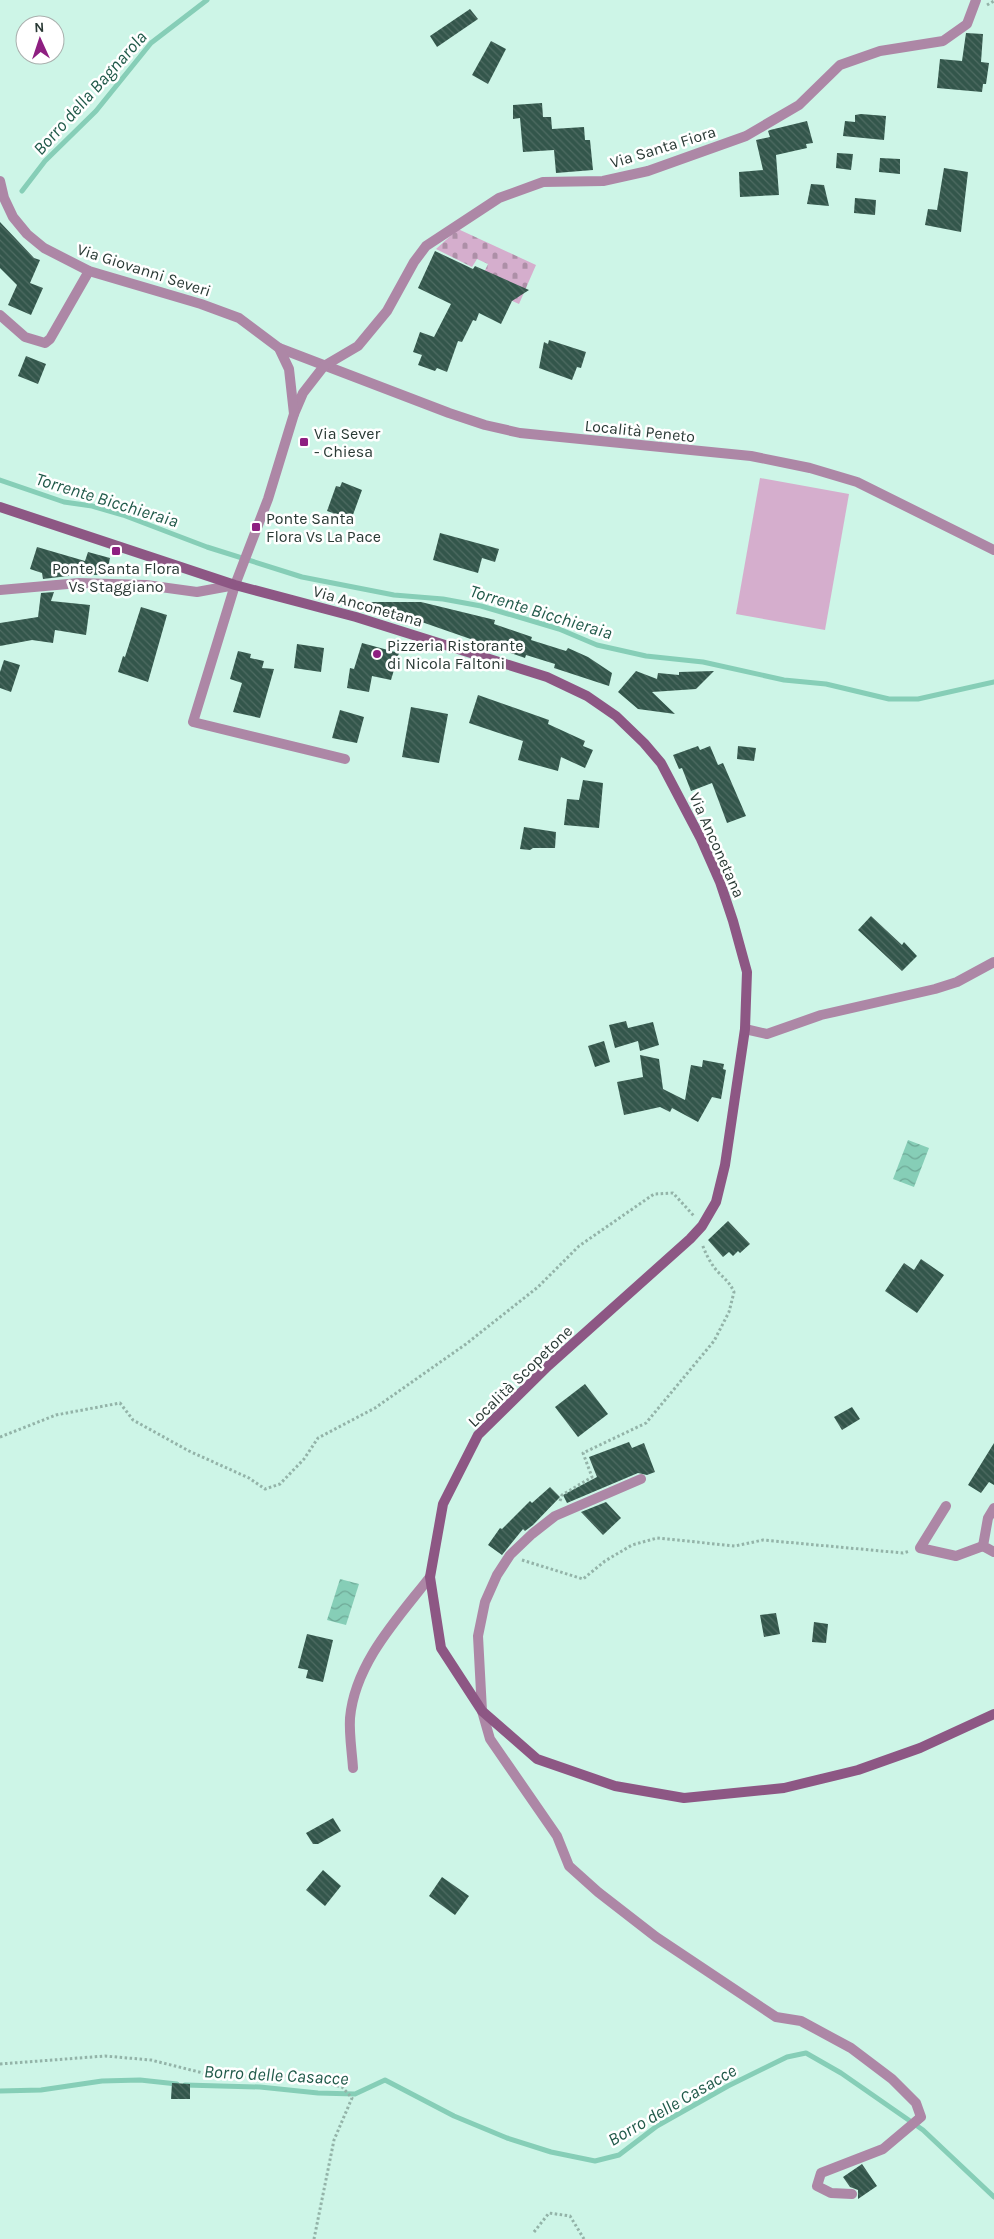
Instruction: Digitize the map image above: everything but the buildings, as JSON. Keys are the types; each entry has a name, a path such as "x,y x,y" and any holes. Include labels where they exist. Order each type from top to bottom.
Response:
{"main road":[{"name":"Via Anconetana","path":"0,507 235,584 356,617 547,678 587,696 616,716 644,743 661,763 720,882 734,921 747,972 745,1029"},
{"name":"Località Scopetone","path":"745,1029 725,1165 716,1202 700,1229 548,1366 478,1435 443,1504 430,1577 441,1648 482,1711 537,1759 615,1786 684,1798 784,1788 858,1770 920,1748 994,1714"}],"street":[{"name":"Via Santa Fiora","path":"324,366 358,346 387,311 414,262 426,246 499,198 543,182 603,182 648,171 746,136 799,105 840,65 880,51 943,41 967,24 976,0"},
{"name":"Via Giovanni Severi","path":"0,181 2,198 13,217 27,234 44,248 89,271 201,304 239,318 279,348"},
{"path":"0,315 25,337 45,343 50,339 89,271"},
{"name":"Località Peneto","path":"279,348 449,413 485,425 520,433 751,456 810,468 857,482 994,550"},
{"path":"279,348 289,369 294,414"},
{"path":"324,366 303,393 294,414 268,498 235,584 193,722 345,759"},
{"path":"0,590 80,584 146,585 197,592 235,584"},
{"path":"745,1029 767,1034 829,1013 958,982 994,962"},
{"path":"641,1479 555,1516 510,1555 497,1575 485,1602 478,1636 482,1711 490,1739 557,1836 569,1866 576,1872 656,1937 776,2017 801,2021 851,2048 892,2079 916,2103 920,2117 883,2149 821,2173 817,2186 831,2193 852,2194"},
{"path":"946,1506 920,1548 956,1556 983,1546 994,1552"},
{"path":"983,1546 988,1518 994,1508"},
{"path":"353,1768 350,1718 360,1678 382,1640 430,1577"}],"path":[{"path":"0,1437 56,1415 120,1403 133,1420 189,1451 249,1478 265,1489 280,1484 304,1459 318,1438 375,1408 466,1344 538,1287 579,1246 654,1194 673,1193 700,1229 708,1257 719,1272 729,1281 734,1292 729,1312 714,1342 646,1423 583,1454 592,1477 562,1495 555,1516"},
{"path":"510,1555 532,1565 584,1578 605,1561 632,1545 657,1538 735,1546 763,1540 903,1553 920,1548"},
{"path":"0,2064 105,2056 151,2060 203,2073 240,2076 300,2076 342,2087 352,2098 334,2140 314,2239"},
{"path":"534,2232 549,2213 570,2216 584,2239"}],"green space":[{"path":"458,229 536,265 519,304 478,285 488,264 477,259 472,267 436,249"},
{"path":"760,478 849,494 825,630 736,614"}],"water":[{"path":"908,1140 929,1148 914,1187 893,1179"},
{"path":"340,1579 359,1584 346,1625 327,1620"}],"waterway":[{"name":"Borro della Bagnarola","path":"22,191 45,161 96,111 151,43 207,0"},
{"name":"Torrente Bicchieraia","path":"0,480 64,502 92,506 123,515 207,547 302,577 394,595 443,599 481,606 559,629 597,645 646,656 703,662 784,680 826,684 889,699 918,699 994,682"},
{"name":"Borro delle Casacce","path":"185,2085 260,2087 318,2093 355,2094 385,2080 454,2116 507,2138 551,2152 595,2161 619,2155 657,2126 728,2086 787,2057 806,2053 841,2073 923,2130 994,2197"},
{"name":"Borro delle Casacce","path":"0,2091 41,2090 102,2081 140,2080 177,2084"}],"place":[{"name":"Via Sever - Chiesa","path":"304,442"},
{"name":"Ponte Santa Flora Vs La Pace","path":"256,527"},
{"name":"Ponte Santa Flora Vs Staggiano","path":"116,551"},
{"name":"Pizzeria Ristorante di Nicola Faltoni","path":"377,654"}]}
